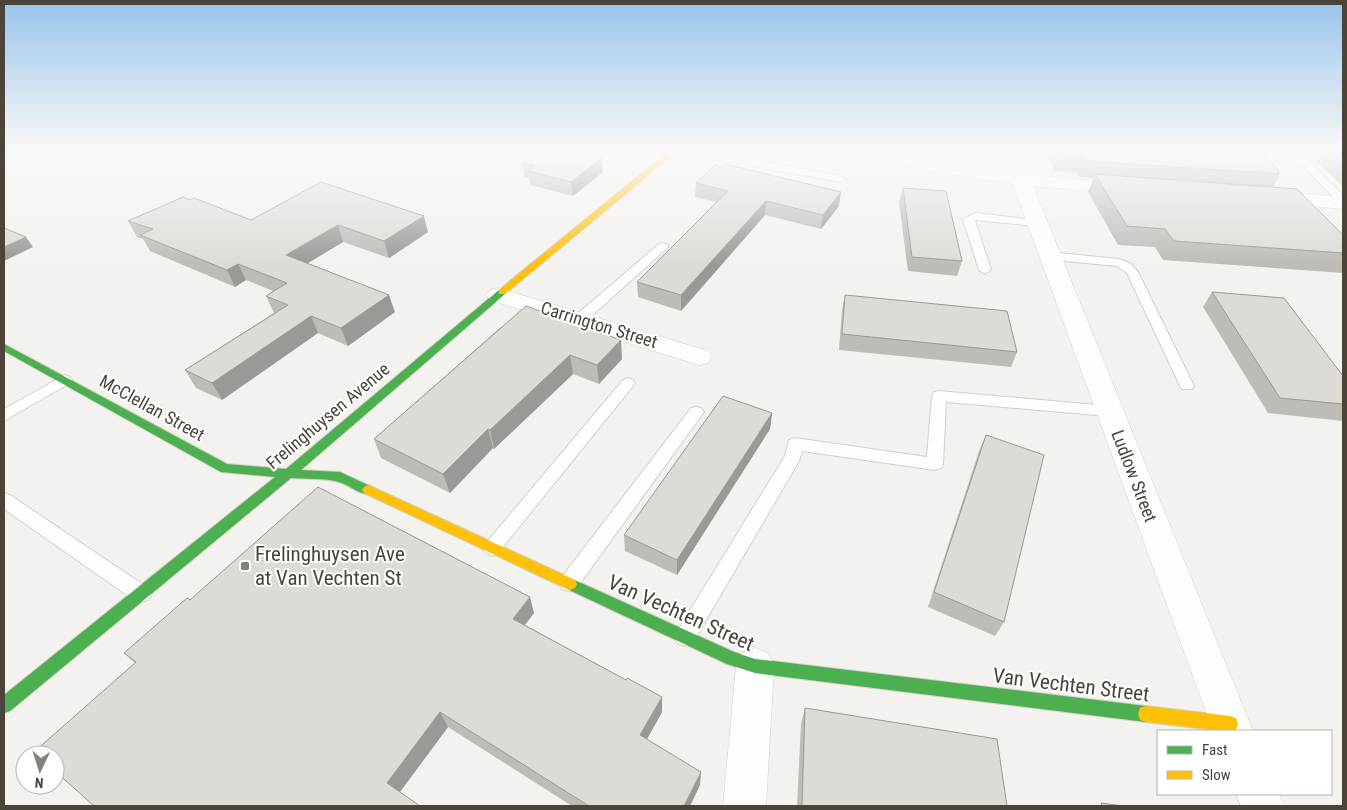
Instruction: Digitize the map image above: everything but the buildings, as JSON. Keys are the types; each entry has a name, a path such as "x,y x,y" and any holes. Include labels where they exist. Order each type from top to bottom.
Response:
{"main road":[{"name":"Frelinghuysen Avenue","path":"4,705 290,472 498,295 629,189"},
{"name":"McClellan Street","path":"4,347 225,469 290,472"},
{"name":"Van Vechten Street","path":"290,472 340,477 732,659 755,666 1231,727"}],"street":[{"name":"Ludlow Street","path":"1025,189 1048,256 1231,727"},
{"path":"1285,189 1299,205"},
{"path":"1255,196 1299,205 1343,202"},
{"name":"Carrington Street","path":"498,295 580,318 699,357"},
{"path":"744,806 755,666"}],"lane":[{"path":"1330,189 1343,202"},
{"path":"985,270 969,219 976,216 1035,222"},
{"path":"580,318 663,246"},
{"path":"1048,256 1120,263 1126,266 1132,272 1187,386"},
{"path":"4,416 65,380"},
{"path":"492,548 628,383"},
{"path":"685,637 793,457 795,444 935,464 939,396 1108,410"},
{"path":"569,583 696,412"},
{"path":"4,500 141,594"}],"traffic: fast":[{"path":"4,705 290,472 502,292"},
{"path":"4,347 225,469 340,477 368,490"},
{"path":"570,584 732,659 755,666 1146,714"}],"traffic: slow":[{"path":"502,292 628,189"},
{"path":"368,490 570,584"},
{"path":"1146,714 1230,724"}],"place":[{"name":"Frelinghuysen Ave at Van Vechten St","path":"245,566"}]}
